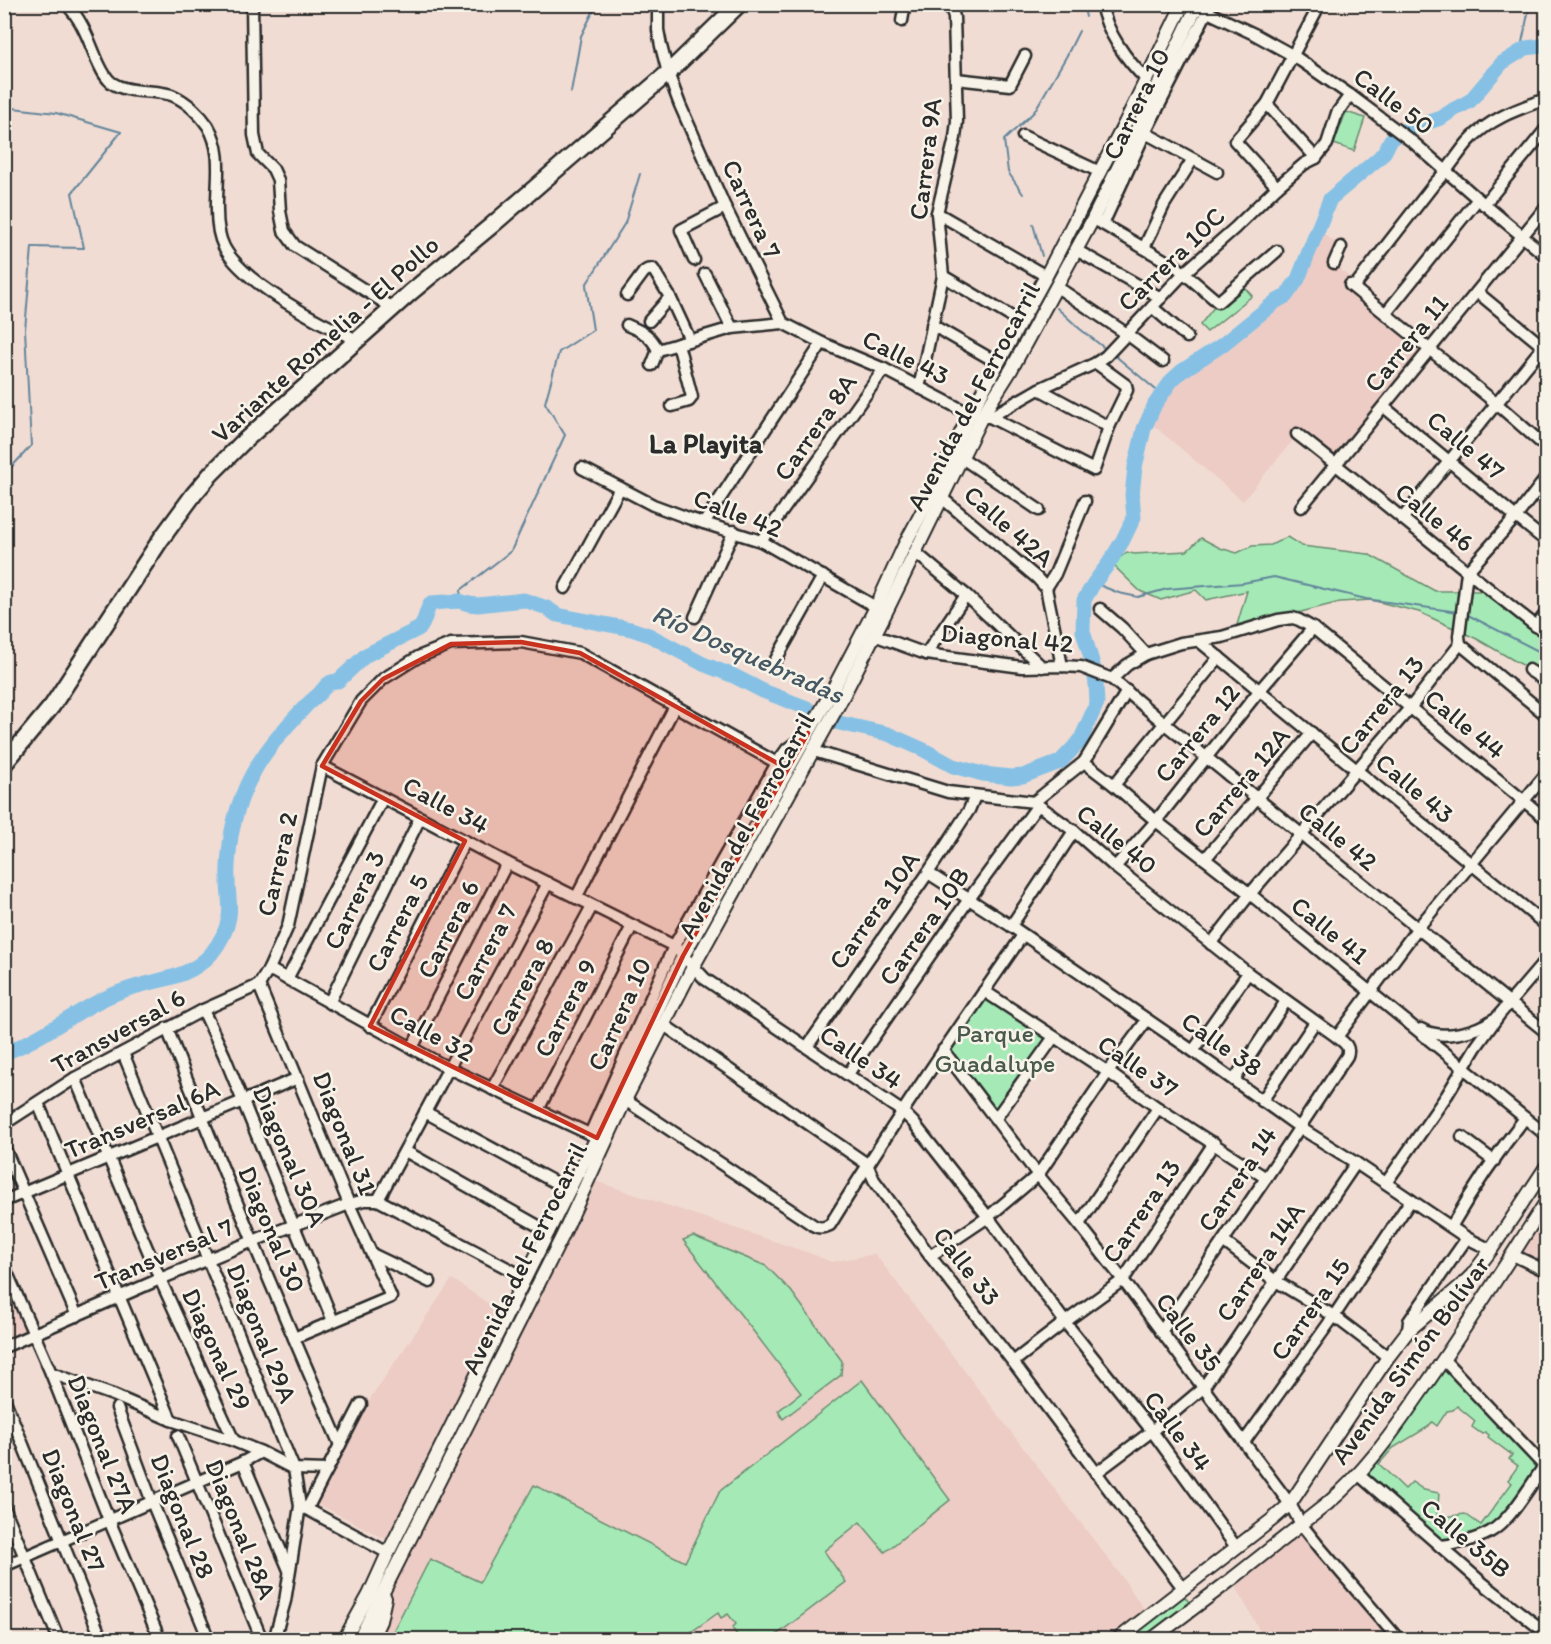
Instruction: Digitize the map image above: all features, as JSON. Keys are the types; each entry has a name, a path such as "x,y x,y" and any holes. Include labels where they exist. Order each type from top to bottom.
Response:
{"highway":[{"name":"Variante Romelia - El Pollo","path":"4,764 57,699 161,539 211,474 242,443 393,308 668,73 738,4"}],"main road":[{"name":"Avenida del Ferrocarril","path":"345,1640 549,1232 679,951 874,635 962,458 981,416 998,363 1100,172 1184,4"},
{"name":"Avenida del Ferrocarril","path":"835,698 904,546 933,491 1011,370 1076,250 1098,222 1203,7"},
{"name":"Avenida del Ferrocarril","path":"359,1640 562,1237 626,1100 693,966 814,751 814,735"},
{"name":"Avenida Simón Bolívar","path":"1117,1640 1273,1519 1290,1503 1408,1331 1463,1284 1491,1250 1546,1167"},
{"name":"Avenida Simón Bolívar","path":"1151,1640 1341,1492 1358,1474 1392,1433 1444,1360 1546,1202"},
{"path":"370,1640 380,1621 389,1581"}],"street":[{"path":"66,4 82,25 103,73 111,82 131,90 173,95 202,118 218,151 217,213 220,238 233,260 276,296 358,340"},
{"path":"252,4 254,135 258,154 273,168 278,180 284,231 295,246 393,308"},
{"name":"Carrera 7","path":"658,4 658,30 668,73 680,105 725,207 783,323"},
{"path":"902,21 905,4"},
{"name":"Carrera 9A","path":"919,388 943,276 937,213 957,121 954,17 950,4"},
{"path":"1101,4 1104,21 1109,30 1133,67 1146,80"},
{"path":"1277,187 1235,141 1267,104 1320,4"},
{"name":"Calle 50","path":"1203,7 1294,56 1350,95 1414,143 1546,256"},
{"path":"956,79 1010,85 1025,56"},
{"name":"Carrera 10C","path":"981,416 1101,360 1184,273 1240,224 1277,187 1304,164 1316,158 1327,144 1337,113 1350,95"},
{"path":"1546,99 1486,126 1468,142 1447,172 1435,183 1352,285 1546,447"},
{"path":"1267,104 1316,158"},
{"path":"1386,313 1546,129"},
{"path":"1141,131 1216,172"},
{"path":"1023,136 1100,172"},
{"path":"1144,249 1164,205 1193,159"},
{"path":"694,260 681,230 725,207"},
{"name":"Carrera 11","path":"1301,507 1546,207"},
{"path":"937,213 1046,276"},
{"path":"1098,222 1178,268 1218,302 1277,251"},
{"path":"1334,263 1341,247"},
{"path":"1076,250 1161,298"},
{"path":"627,295 644,272 653,269 670,297 690,339"},
{"path":"705,274 732,328"},
{"path":"943,276 1020,322"},
{"path":"1057,287 1163,361"},
{"path":"1402,519 1546,347 1477,292"},
{"path":"649,321 670,297"},
{"path":"1152,307 1187,337"},
{"path":"658,350 732,328 783,323 822,343 704,523"},
{"path":"627,325 653,339 658,350 652,365"},
{"path":"932,325 998,363"},
{"name":"Calle 43","path":"822,343 884,369 919,388 1094,470 1109,428"},
{"path":"672,406 689,401 692,397 678,344"},
{"path":"1039,389 1109,428 1127,390 1126,385 1101,360"},
{"name":"Carrera 8A","path":"761,541 884,369"},
{"name":"Calle 47","path":"1384,407 1546,541"},
{"name":"Calle 46","path":"1297,434 1467,572 1546,632"},
{"path":"962,458 1039,510"},
{"name":"Calle 42","path":"582,468 653,505 761,541 876,607"},
{"path":"1546,478 1516,517 1467,572 1458,636 1460,644 1546,715"},
{"path":"565,588 620,488"},
{"name":"Calle 42A","path":"942,498 1046,588"},
{"path":"1062,666 1046,588 1055,574 1085,501"},
{"path":"695,617 734,531"},
{"path":"915,552 966,595 1042,667"},
{"path":"774,663 823,576"},
{"path":"926,654 966,595"},
{"path":"1100,609 1122,628 1146,654"},
{"path":"1536,626 1546,613"},
{"name":"Calle 44","path":"1200,641 1222,637 1278,620 1293,618 1299,620 1313,628 1546,819"},
{"name":"Carrera 12","path":"1115,867 1156,821 1259,691 1313,628"},
{"name":"Diagonal 42","path":"874,635 926,654 1022,667 1081,667 1101,674"},
{"path":"1113,679 1127,665 1146,654 1181,643 1200,641"},
{"name":"Calle 43","path":"1200,641 1546,925"},
{"name":"Carrera 2","path":"269,969 288,926 322,766 361,701 383,679 418,657 451,644 521,642 580,653 777,763"},
{"name":"Carrera 13","path":"1211,944 1250,894 1410,708 1460,644"},
{"path":"1114,785 1219,657"},
{"path":"1529,670 1546,681"},
{"name":"Calle 42","path":"1101,674 1113,679 1301,835 1546,1032"},
{"name":"Carrera 10B","path":"848,1074 1036,804 1084,762 1126,691"},
{"path":"576,898 675,706"},
{"name":"Carrera 12A","path":"1205,859 1312,733"},
{"name":"Carrera 10","path":"679,951 777,763 788,749 814,735"},
{"path":"814,751 948,792 1036,804"},
{"name":"Calle 41","path":"1084,762 1546,1135"},
{"name":"Calle 34","path":"322,766 679,951 705,979 903,1112 988,1217 1065,1322 1152,1431 1236,1547"},
{"path":"1336,1037 1417,929 1546,774"},
{"name":"Carrera 10A","path":"807,1047 928,873 969,810 975,796"},
{"path":"287,979 383,798"},
{"name":"Calle 40","path":"1036,804 1074,831 1115,867 1248,973 1345,1044 1348,1050"},
{"name":"Carrera 3","path":"329,1003 420,818"},
{"path":"1011,926 1074,831"},
{"name":"Carrera 5","path":"370,1026 465,842"},
{"name":"Carrera 6","path":"412,1048 507,863"},
{"name":"Calle 38","path":"928,873 1011,926 1299,1127 1467,1238 1491,1250"},
{"name":"Carrera 7","path":"378,1200 548,883"},
{"name":"Carrera 8","path":"492,1089 592,906"},
{"name":"Carrera 9","path":"538,1110 633,926"},
{"path":"626,1100 813,1225 822,1228 830,1225 867,1164 1023,935"},
{"path":"1386,1184 1499,1016 1546,960"},
{"path":"258,985 269,969"},
{"name":"Calle 32","path":"269,969 448,1068 593,1136"},
{"path":"1193,1051 1248,973"},
{"name":"Transversal 6","path":"4,1124 75,1078 166,1028 258,985"},
{"name":"Diagonal 31","path":"258,985 349,1204 391,1297 333,1321"},
{"name":"Calle 37","path":"984,991 1266,1178"},
{"path":"1234,1080 1286,1001"},
{"name":"Diagonal 30A","path":"203,1010 333,1321"},
{"path":"1408,1022 1426,1032 1455,1034 1474,1030 1499,1016"},
{"path":"930,1256 988,1217 1038,1175 1108,1072 1147,1020"},
{"path":"1262,1101 1315,1022"},
{"name":"Calle 33","path":"664,1025 867,1164 874,1180 930,1256 1183,1588"},
{"name":"Diagonal 30","path":"166,1028 252,1241 340,1445"},
{"path":"996,1118 1054,1037"},
{"name":"Calle 35","path":"943,1050 1038,1175 1080,1224 1123,1280 1290,1503 1301,1524 1339,1572 1399,1640"},
{"name":"Carrera 14","path":"1161,1332 1347,1056 1348,1050"},
{"name":"Diagonal 29A","path":"123,1053 294,1469 304,1508 289,1570 285,1600 274,1640"},
{"name":"Diagonal 29","path":"75,1078 160,1279 234,1441"},
{"name":"Transversal 6A","path":"4,1201 298,1078"},
{"path":"38,1103 171,1420"},
{"path":"1080,1224 1158,1108"},
{"path":"425,1112 569,1190"},
{"path":"1451,1227 1509,1138 1525,1118"},
{"path":"1462,1137 1494,1161"},
{"name":"Carrera 13","path":"1013,1362 1123,1280 1214,1143"},
{"path":"4,1147 77,1316"},
{"path":"405,1151 549,1232"},
{"name":"Carrera 14A","path":"1203,1388 1274,1280 1356,1163"},
{"path":"378,1200 526,1278"},
{"name":"Transversal 7","path":"4,1347 252,1241 349,1204 378,1200"},
{"name":"Carrera 15","path":"1244,1442 1334,1316 1411,1200"},
{"path":"1408,1331 1409,1321 1467,1238"},
{"path":"1223,1241 1274,1280 1334,1316 1388,1358"},
{"path":"372,1254 430,1282"},
{"path":"1513,1255 1546,1271"},
{"name":"Diagonal 27A","path":"4,1266 51,1373 109,1520 160,1640"},
{"path":"294,1338 333,1321"},
{"path":"1440,1546 1470,1541 1496,1528 1506,1519 1545,1467 1444,1360"},
{"path":"51,1373 113,1395 171,1420 234,1441 294,1469 327,1470"},
{"path":"1096,1473 1152,1431 1203,1388"},
{"name":"Diagonal 27","path":"4,1398 102,1640"},
{"path":"361,1404 327,1470 304,1508 388,1553"},
{"name":"Diagonal 28","path":"117,1408 152,1502 209,1640"},
{"name":"Diagonal 28A","path":"178,1436 262,1640"},
{"path":"4,1566 243,1462 261,1452"},
{"path":"243,1462 289,1570"},
{"name":"Calle 35B","path":"1358,1474 1480,1581 1546,1633"},
{"path":"4,1507 59,1640"}],"highlighted area":[{"path":"521,642 580,653 777,763 808,733 683,956 597,1138 370,1026 465,841 322,766 361,701 383,679 451,644"}],"shaded area":[{"path":"1318,229 1341,247 1334,263 1352,280 1349,283 1430,350 1336,464 1297,435 1243,501 1147,420 1172,380 1286,296 1298,279"},
{"path":"589,1179 831,1262 875,1254 1122,1577 1148,1615 1117,1640 371,1640 389,1581"},
{"path":"1546,1202 1546,1271 1513,1255"},
{"path":"4,1266 34,1336 4,1347"},
{"path":"452,1279 504,1314 390,1539 386,1539 314,1502 372,1396"},
{"path":"1301,1524 1399,1639 1264,1639 1232,1579"}],"green space":[{"path":"1346,112 1365,118 1354,151 1334,144"},
{"path":"1241,283 1252,296 1207,332 1200,325 1218,302"},
{"path":"1287,537 1302,546 1368,554 1435,591 1482,591 1546,639 1546,677 1477,639 1419,612 1371,600 1340,602 1237,625 1247,591 1206,600 1196,590 1161,600 1140,591 1112,564 1127,552 1134,554 1187,551 1201,538 1220,548 1237,553 1252,546 1271,545"},
{"name":"Parque Guadalupe","path":"984,991 1054,1037 996,1118 943,1050"},
{"path":"693,1236 766,1266 791,1291 842,1361 841,1375 783,1419 778,1411 801,1393 683,1240"},
{"path":"1444,1360 1544,1466 1496,1528 1440,1546 1358,1474","holes":["1457,1406 1475,1421 1472,1427 1482,1434 1485,1432 1489,1435 1488,1437 1512,1455 1509,1459 1518,1466 1508,1480 1512,1483 1481,1525 1465,1514 1437,1518 1439,1493 1424,1490 1412,1482 1405,1489 1379,1464 1393,1448 1428,1427 1432,1422 1437,1426 1447,1411"]},
{"path":"862,1380 950,1500 885,1552 860,1522 824,1551 846,1582 771,1639 756,1639 752,1635 747,1639 740,1639 732,1628 736,1624 728,1614 721,1618 718,1613 681,1639 389,1639 430,1559 480,1582 534,1485 685,1562 720,1491"},
{"path":"1184,1596 1189,1602 1142,1639 1126,1640"}],"waterway":[{"path":"571,92 581,36 597,4"},
{"path":"1083,4 1086,17"},
{"path":"1520,52 1530,4"},
{"path":"1023,194 1008,172 1004,140 1034,112 1079,31"},
{"name":"Río Dosquebradas","path":"4,1053 35,1039 109,996 182,974 202,963 211,954 222,937 229,917 228,864 235,816 257,766 278,737 328,684 338,681 366,655 420,628 431,603 459,601 478,605 524,600 547,608 557,615 631,629 649,635 703,664 763,691 807,708 817,718 888,734 953,766 983,774 1023,776 1060,762 1080,741 1097,703 1093,665 1083,631 1084,600 1123,540 1134,517 1132,495 1135,467 1144,429 1155,404 1172,380 1182,371 1222,345 1275,302 1286,296 1298,279 1330,199 1379,158 1397,133 1441,118 1470,101 1502,63 1526,48 1542,46 1546,43"},
{"path":"4,107 56,113 121,132 72,193 84,248 32,247 25,330 31,446 4,475"},
{"path":"459,601 461,590 511,551 565,435 545,403 559,352 593,330 586,285 625,223 640,174"},
{"path":"1033,224 1042,256"},
{"path":"1057,308 1107,350"},
{"path":"1112,353 1162,395"},
{"path":"1094,583 1119,593 1138,597 1167,589 1243,583 1274,577 1366,599 1458,612"},
{"path":"1466,614 1546,655"}],"district":[{"name":"La Playita","path":"706,444"}]}
